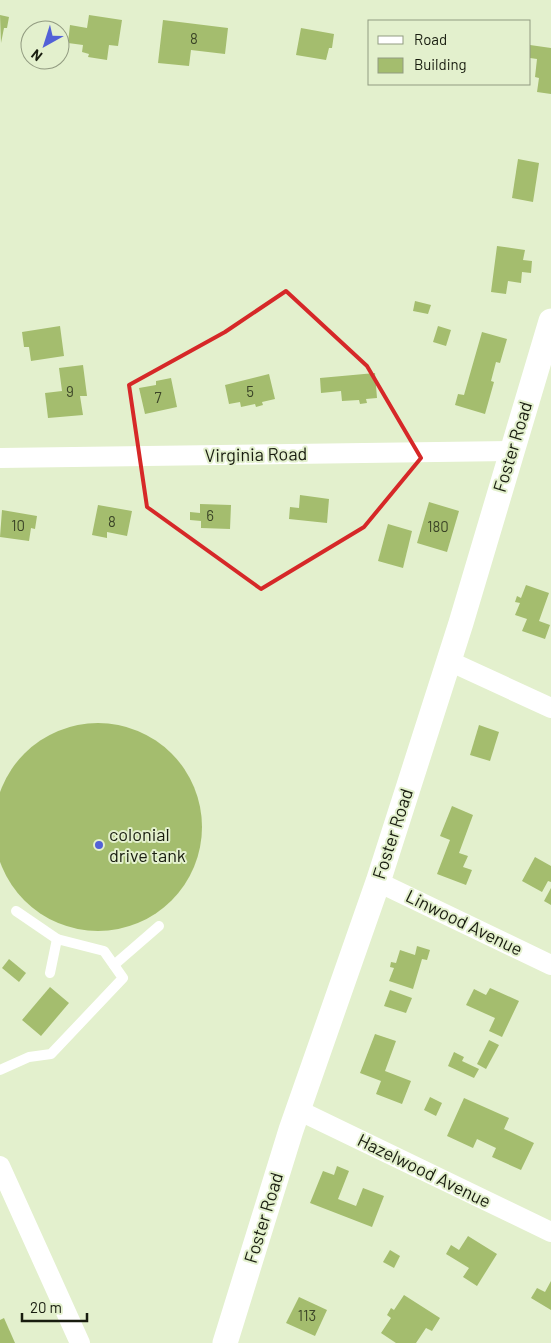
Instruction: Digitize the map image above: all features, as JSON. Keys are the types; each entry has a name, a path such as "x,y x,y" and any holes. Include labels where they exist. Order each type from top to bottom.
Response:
{"street":[{"name":"Foster Road","path":"225,1343 298,1110 378,882 449,661 551,322"},
{"name":"Virginia Road","path":"0,458 512,451"},
{"path":"449,661 551,708"},
{"name":"Linwood Avenue","path":"378,882 551,965"},
{"name":"Hazelwood Avenue","path":"298,1110 551,1232"},
{"path":"0,1166 80,1343"}],"lane":[{"path":"0,1070 29,1058 51,1054 123,978 104,951 57,939 16,911"},
{"path":"114,965 159,926"},
{"path":"50,972 57,939"}],"highlighted area":[{"path":"286,291 367,366 421,458 364,527 261,589 147,507 129,385 225,332"}],"building":[{"path":"0,15 9,17 7,28 4,28 1,43"},
{"path":"89,15 122,20 118,46 109,45 107,60 88,57 89,54 82,52 83,45 70,43 70,25 87,28"},
{"path":"163,20 228,28 225,54 191,50 189,66 158,63"},
{"path":"301,28 334,34 332,48 329,48 326,60 296,55"},
{"path":"531,45 551,48 551,94 537,92 539,78 535,77 537,59 531,58"},
{"path":"518,159 539,163 533,202 512,198"},
{"path":"497,246 525,250 523,260 532,261 531,273 522,272 521,283 508,281 506,294 491,292"},
{"path":"415,301 431,305 428,314 413,311"},
{"path":"60,326 64,356 31,361 29,347 24,347 22,332"},
{"path":"438,326 451,330 446,346 433,342"},
{"path":"482,332 507,339 500,363 496,362 491,381 494,382 485,414 455,405 458,394 464,395"},
{"path":"83,365 87,396 80,396 83,415 48,418 45,393 62,391 59,368"},
{"path":"375,373 377,398 366,399 367,403 360,404 359,400 342,401 341,391 321,393 320,378"},
{"path":"269,374 275,399 262,402 263,405 256,407 255,404 241,407 240,402 229,404 225,385"},
{"path":"171,378 177,407 145,414 139,388 156,385 156,381"},
{"path":"300,495 329,499 327,523 289,519 290,507 299,508"},
{"path":"429,502 459,511 447,552 417,543"},
{"path":"200,504 231,505 230,529 201,528 201,521 190,520 190,512 200,513"},
{"path":"98,505 132,511 127,536 107,532 107,538 92,535"},
{"path":"2,510 37,516 35,529 31,528 29,541 0,537"},
{"path":"388,524 412,531 403,568 378,561"},
{"path":"526,585 549,593 539,621 550,625 545,639 522,631 527,619 515,615 520,603 515,602 517,596 521,598"},
{"name":"colonial drive tank","path":"88,723 108,723 128,727 156,740 172,753 185,769 198,797 202,817 202,837 198,857 185,885 172,901 156,914 128,927 108,931 88,931 68,927 49,919 24,901 11,885 -1,860 -1,794 6,778 24,753 40,740 68,727"},
{"path":"479,725 499,732 490,761 470,755"},
{"path":"452,806 473,815 459,853 468,856 463,867 472,870 466,885 437,874 450,840 440,836"},
{"path":"535,857 551,866 551,882 548,881 542,892 522,881"},
{"path":"551,888 551,905 544,901"},
{"path":"417,946 430,950 427,960 422,959 413,989 389,981 394,968 390,967 391,962 396,963 400,950 415,955"},
{"path":"9,959 26,973 19,982 2,968"},
{"path":"50,987 69,1003 41,1036 22,1020"},
{"path":"490,988 519,1001 502,1037 489,1031 495,1018 466,1005 474,989 486,995"},
{"path":"390,990 412,998 406,1013 384,1006"},
{"path":"375,1034 396,1041 385,1071 411,1081 402,1104 376,1094 381,1081 360,1073"},
{"path":"489,1040 499,1045 486,1069 477,1064"},
{"path":"454,1052 464,1057 462,1061 479,1069 474,1078 448,1066"},
{"path":"430,1097 442,1103 436,1116 424,1110"},
{"path":"464,1098 509,1118 504,1129 534,1143 521,1170 492,1157 496,1148 477,1139 473,1148 447,1136"},
{"path":"337,1166 349,1171 338,1199 356,1206 363,1188 384,1196 372,1227 310,1203 323,1171 334,1175"},
{"path":"468,1236 497,1254 477,1286 463,1277 469,1268 446,1254 451,1245 459,1250"},
{"path":"390,1250 400,1256 394,1268 383,1262"},
{"path":"551,1281 551,1310 531,1298 537,1288 545,1292"},
{"path":"404,1295 440,1318 432,1331 426,1328 416,1343 396,1343 381,1333 391,1318 387,1315 391,1308 394,1310"},
{"path":"299,1297 327,1310 315,1336 286,1323"},
{"path":"4,1318 15,1343 0,1343 0,1320"}],"place":[{"name":"colonial drive tank","path":"99,845"}]}
